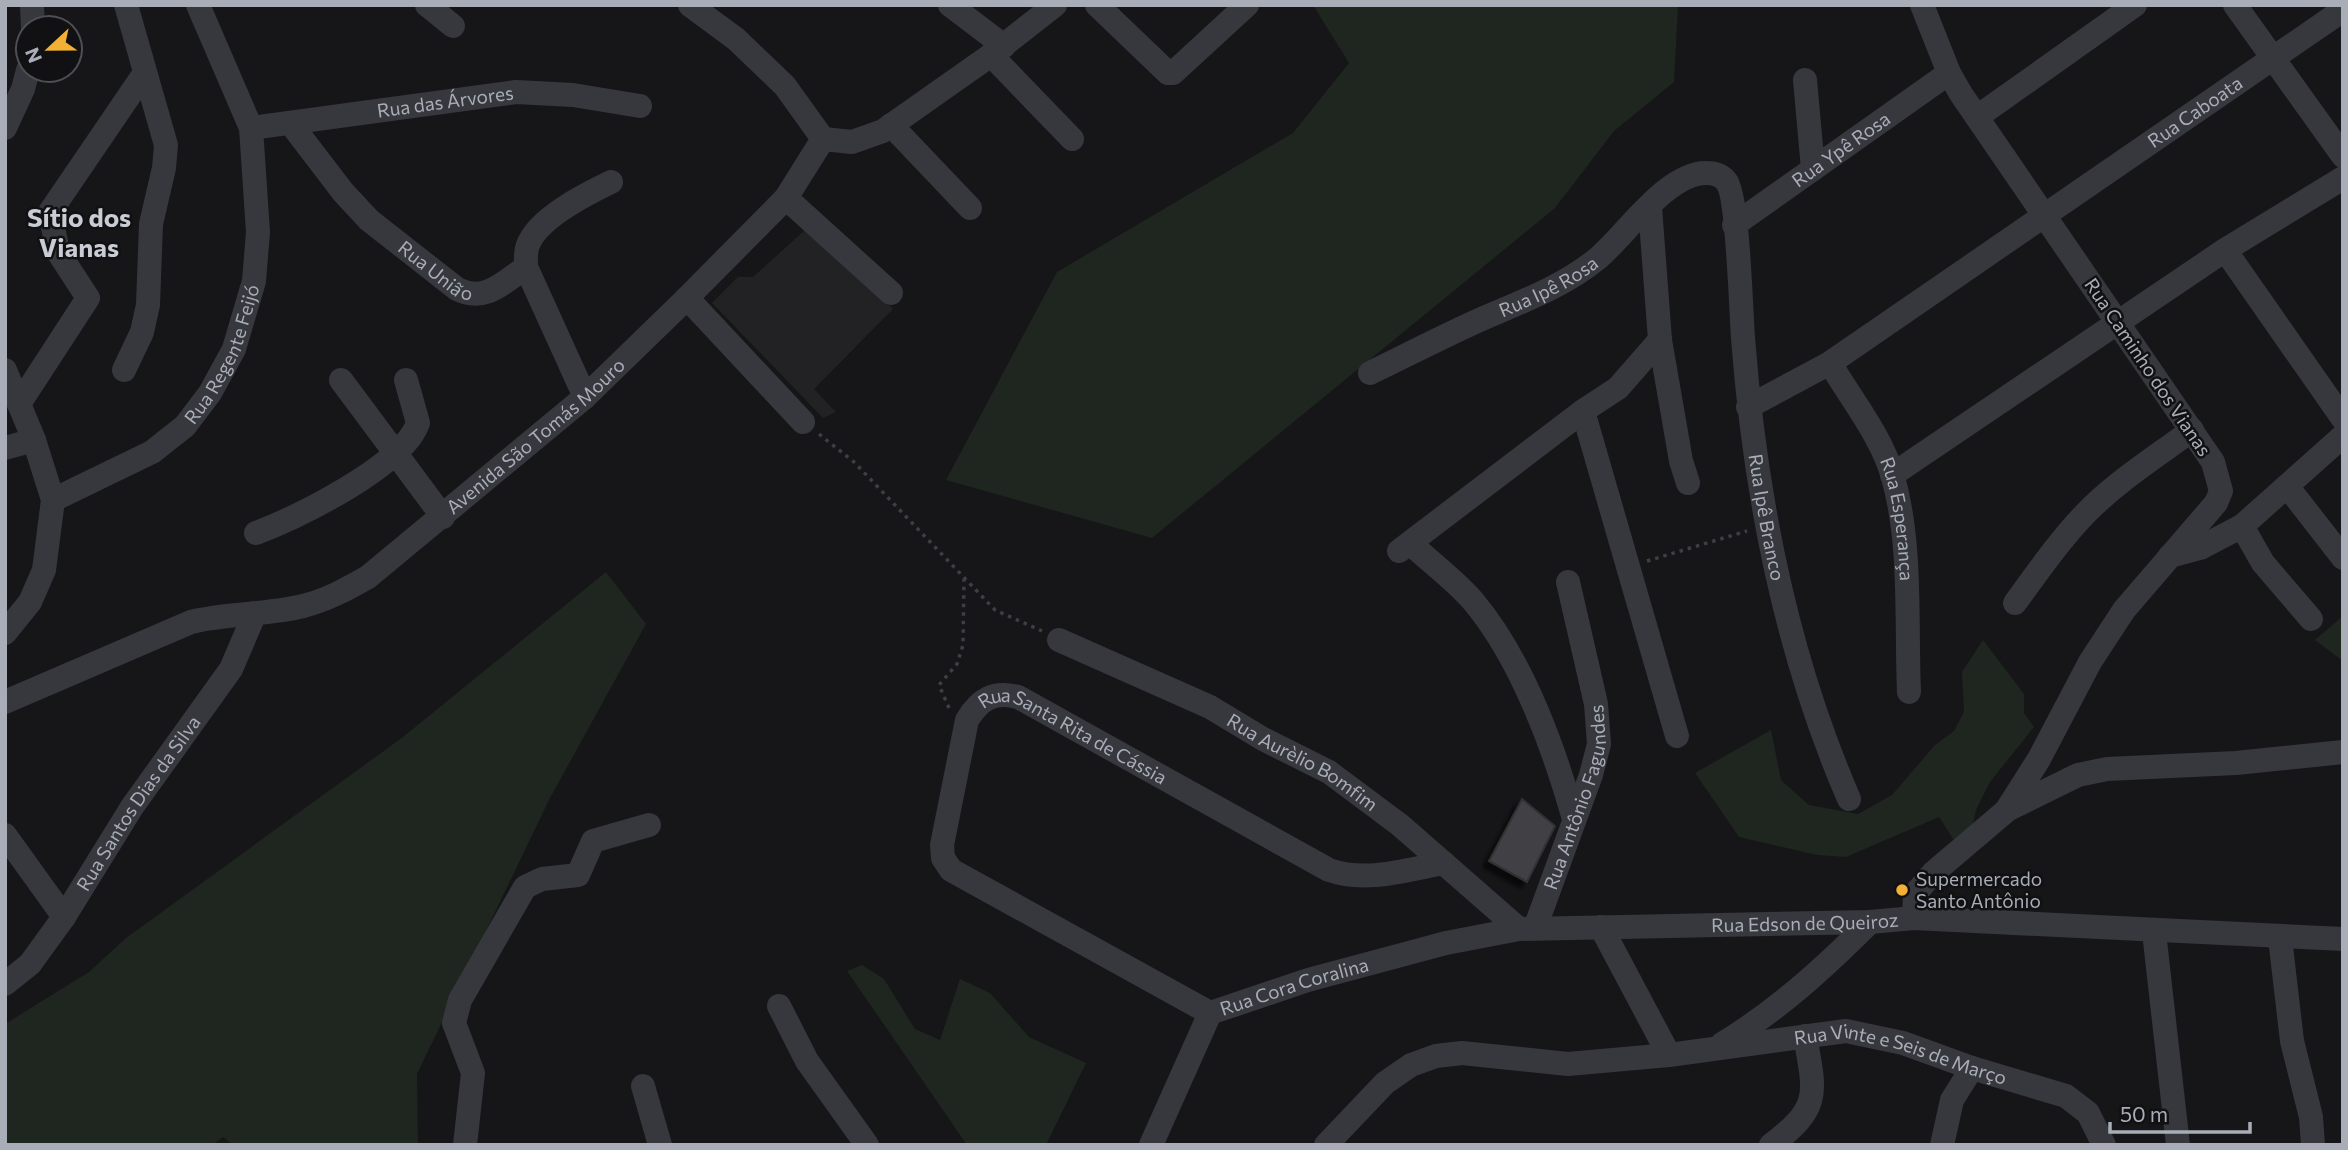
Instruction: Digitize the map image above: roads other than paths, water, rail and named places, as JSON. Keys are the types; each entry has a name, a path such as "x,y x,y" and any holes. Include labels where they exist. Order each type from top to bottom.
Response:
{"street":[{"path":"124,370 142,332 148,305 152,225 166,145 126,5"},
{"name":"Rua Regente Feijó","path":"53,500 152,452 185,426 210,393 234,349 254,282 258,232 251,128 198,5"},
{"path":"427,5 453,26"},
{"path":"690,5 736,39 785,86 823,139 852,142 868,138 891,125 1055,5"},
{"path":"950,5 997,50 1072,139"},
{"path":"1097,5 1168,73 1173,73 1247,5"},
{"name":"Rua Caminho dos Vianas","path":"1914,918 1915,894 2006,811 2039,759 2090,662 2124,610 2216,503 2221,491 2213,463 2192,430 1949,73 1922,5"},
{"path":"1978,117 2135,5"},
{"path":"2235,5 2272,61 2343,156"},
{"name":"Rua Caboata","path":"1748,407 1830,363 2047,217 2343,10"},
{"name":"Rua Ypê Rosa","path":"1734,225 1949,73"},
{"path":"19,404 72,327 88,298 58,252 50,212 144,74"},
{"path":"1805,80 1813,169"},
{"path":"5,128 24,84"},
{"name":"Rua das Árvores","path":"251,128 516,92 573,94 640,106"},
{"name":"Rua União","path":"291,124 343,192 369,220 457,289 470,296 481,296 526,267"},
{"path":"891,125 970,208"},
{"name":"Avenida São Tomás Mouro","path":"5,702 191,622 219,615 303,606 336,594 368,577 585,397 786,198 823,139"},
{"name":"Rua Ipê Branco","path":"1704,173 1716,174 1726,181 1731,192 1748,407 1767,525 1814,710 1849,799"},
{"name":"Rua Ipê Rosa","path":"1370,373 1478,321 1526,302 1570,277 1597,259 1676,183 1704,173"},
{"path":"1892,475 2225,250 2343,178"},
{"path":"585,397 526,267 526,251 533,235 564,208 611,182"},
{"path":"786,198 891,293"},
{"path":"1650,207 1660,340 1681,461 1688,483"},
{"path":"2225,250 2343,419"},
{"path":"687,298 803,422"},
{"path":"1574,818 1561,773 1503,645 1473,600 1404,547 1583,411 1618,388 1660,340"},
{"name":"Rua Esperança","path":"1830,363 1875,439 1892,475 1902,522 1909,692"},
{"path":"5,370 34,440 53,500 44,570 30,602 5,633"},
{"path":"341,380 443,517"},
{"path":"256,533 294,519 397,454 418,423 406,380"},
{"path":"1583,411 1677,736"},
{"path":"2015,603 2085,513 2118,484 2192,430"},
{"path":"2170,556 2200,548 2242,526 2343,436"},
{"path":"5,448 34,440"},
{"path":"2287,486 2343,558"},
{"path":"2242,526 2263,563 2311,619"},
{"name":"Rua Antônio Fagundes","path":"1527,929 1591,775 1599,744 1597,704 1568,582"},
{"name":"Rua Santos Dias da Silva","path":"5,984 30,964 64,917 132,807 230,669 256,613"},
{"name":"Rua Aurèlio Bomfim","path":"1059,640 1210,707 1263,739 1329,772 1400,825 1527,929"},
{"name":"Rua Santa Rita de Cássia","path":"1210,1013 951,870 943,858 942,845 967,720 976,705 990,696 1004,694 1018,697 1329,870 1350,877 1368,877 1444,863"},
{"path":"2006,811 2078,775 2107,769 2236,763 2343,752"},
{"path":"465,1145 473,1073 454,1023 460,1000 471,977 494,946 525,887 542,879 578,875 593,841 649,825"},
{"path":"5,835 64,917"},
{"name":"Rua Edson de Queiroz","path":"1527,929 1870,922 1914,918 2154,932 2343,939"},
{"path":"1715,1048 1794,994 1870,922"},
{"path":"1601,928 1669,1055"},
{"name":"Rua Cora Coralina","path":"1152,1145 1210,1013 1308,980 1446,943 1527,929"},
{"path":"2154,932 2178,1145"},
{"path":"2280,938 2292,1041 2311,1117 2313,1145"},
{"path":"779,1006 807,1061 867,1145"},
{"name":"Rua Vinte e Seis de Março","path":"1326,1145 1385,1083 1411,1065 1436,1056 1462,1053 1568,1064 1669,1055 1846,1031 1875,1035 2066,1096 2088,1113 2104,1145"},
{"path":"1772,1145 1804,1116 1812,1101 1813,1081 1805,1036"},
{"path":"1942,1145 1952,1100 1972,1068"},
{"path":"643,1086 660,1145"}],"place":[{"name":"Supermercado Santo Antônio","path":"1902,890"}],"district":[{"name":"Sítio dos Vianas","path":"79,233"}]}
